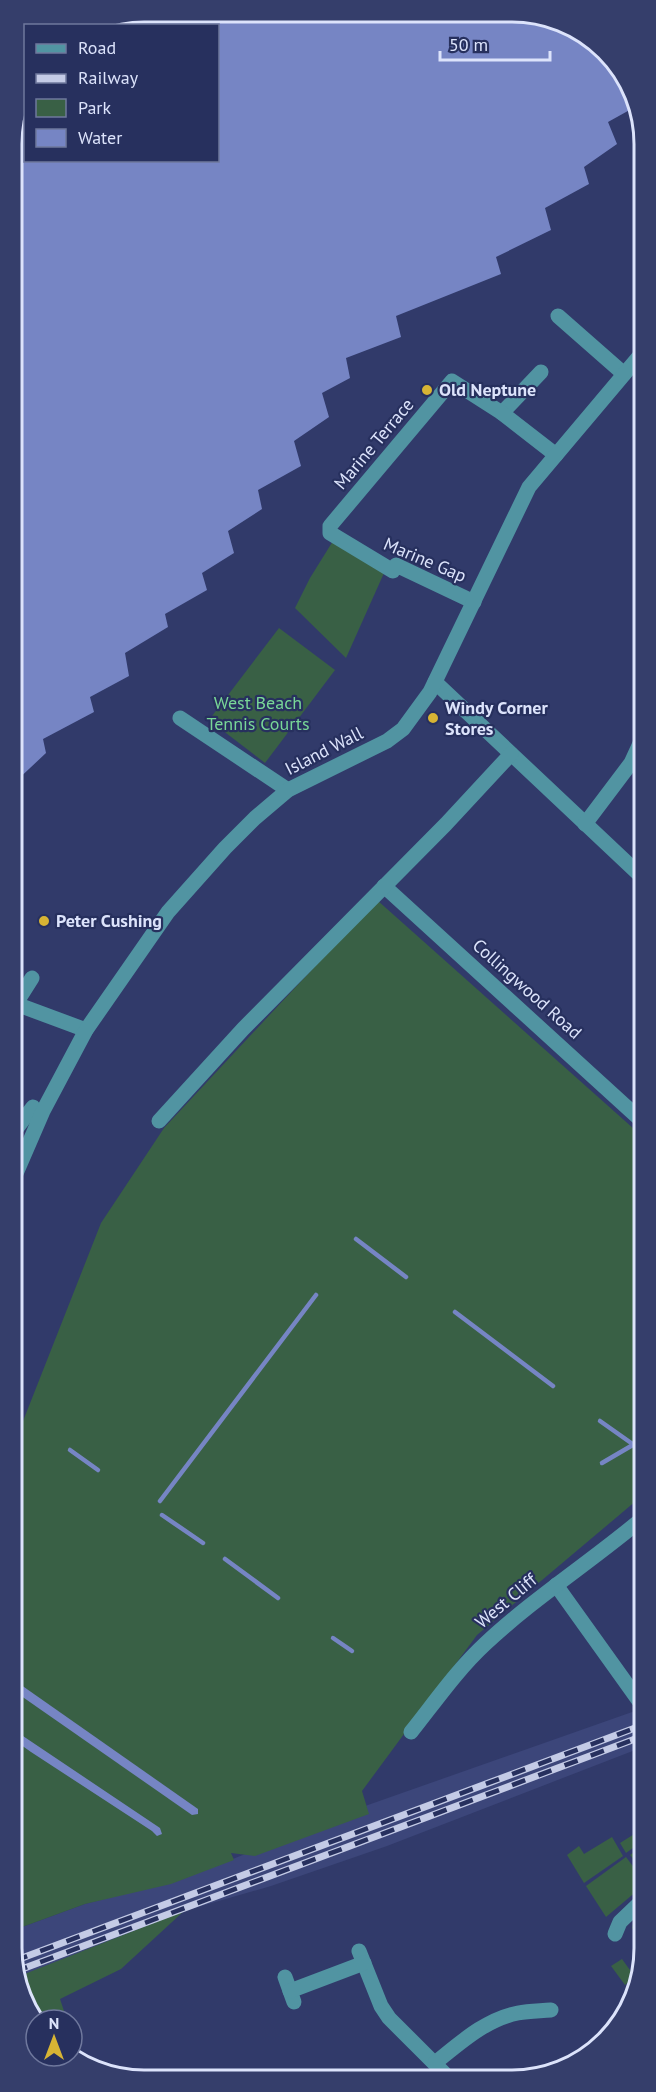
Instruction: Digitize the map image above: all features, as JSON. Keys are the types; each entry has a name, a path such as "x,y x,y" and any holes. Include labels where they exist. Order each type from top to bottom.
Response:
{"street":[{"path":"558,316 624,374"},
{"name":"Island Wall","path":"22,1159 43,1111 86,1029 168,912 255,818 288,790 387,741 403,729 435,682 529,488 634,362"},
{"path":"541,372 502,412 556,454"},
{"name":"Marine Terrace","path":"330,533 330,525 452,381 502,412"},
{"name":"Marine Gap","path":"330,533 393,571 396,565 474,602"},
{"path":"435,682 634,869"},
{"path":"180,718 288,790"},
{"path":"159,1121 243,1029 512,754"},
{"path":"585,824 634,757"},
{"name":"Collingwood Road","path":"384,886 633,1113"},
{"path":"23,993 32,978"},
{"path":"23,1009 86,1029"},
{"path":"22,1121 33,1107"},
{"name":"West Cliff","path":"411,1732 466,1664 486,1644 556,1585 633,1526"},
{"path":"556,1585 633,1689"},
{"path":"615,1934 620,1922 633,1910"},
{"path":"290,1990 362,1957 381,2006 389,2018 441,2070"},
{"path":"435,2063 467,2037 493,2021 518,2013 551,2010"}],"shaded area":[{"path":"633,1712 633,1751 387,1846 271,1886 184,1911 26,1976 22,1927 85,1904 185,1878 368,1805"}],"green space":[{"name":"West Beach Tennis Courts","path":"333,541 384,573 346,658 295,608"},
{"name":"West Beach Tennis Courts","path":"279,628 335,670 265,763 209,720"},
{"path":"377,900 633,1128 633,1503 477,1635 362,1791 369,1814 255,1856 231,1853 234,1860 171,1884 85,1904 22,1927 22,1423 101,1223 164,1128"},
{"path":"633,1835 633,1848 626,1853 620,1843"},
{"path":"612,1837 623,1856 584,1883 567,1855 579,1846 584,1854"},
{"path":"626,1857 633,1866 633,1894 606,1917 586,1886"},
{"path":"184,1911 121,1969 60,1999 63,2008 39,2008 26,1974"},
{"path":"622,1959 631,1971 628,1982 625,1985 611,1966"}],"water":[{"path":"145,22 511,22 551,29 586,48 598,58 613,77 628,111 608,122 617,144 584,167 589,184 545,208 551,230 496,257 501,274 396,316 401,337 346,358 350,378 322,393 329,417 294,441 301,466 258,490 262,509 228,531 234,553 202,573 207,590 165,614 168,627 125,653 129,676 90,697 94,712 43,739 46,753 23,775 24,129 24,162 219,162 219,24 129,24"},
{"path":"22,1686 198,1809 198,1814 192,1815 22,1697"},
{"path":"22,1735 160,1828 162,1834 157,1836 22,1746"}],"waterway":[{"path":"356,1239 406,1277"},
{"path":"160,1501 316,1295"},
{"path":"455,1312 553,1386"},
{"path":"600,1421 633,1444"},
{"path":"602,1463 633,1445"},
{"path":"70,1450 98,1470"},
{"path":"162,1515 203,1543"},
{"path":"225,1559 278,1598"},
{"path":"333,1638 352,1651"}],"railway":[{"path":"23,1958 633,1729"},
{"path":"25,1968 633,1740"}],"place":[{"name":"Old Neptune","path":"427,390"},
{"name":"Windy Corner Stores","path":"433,718"},
{"name":"Peter Cushing","path":"44,921"}]}
